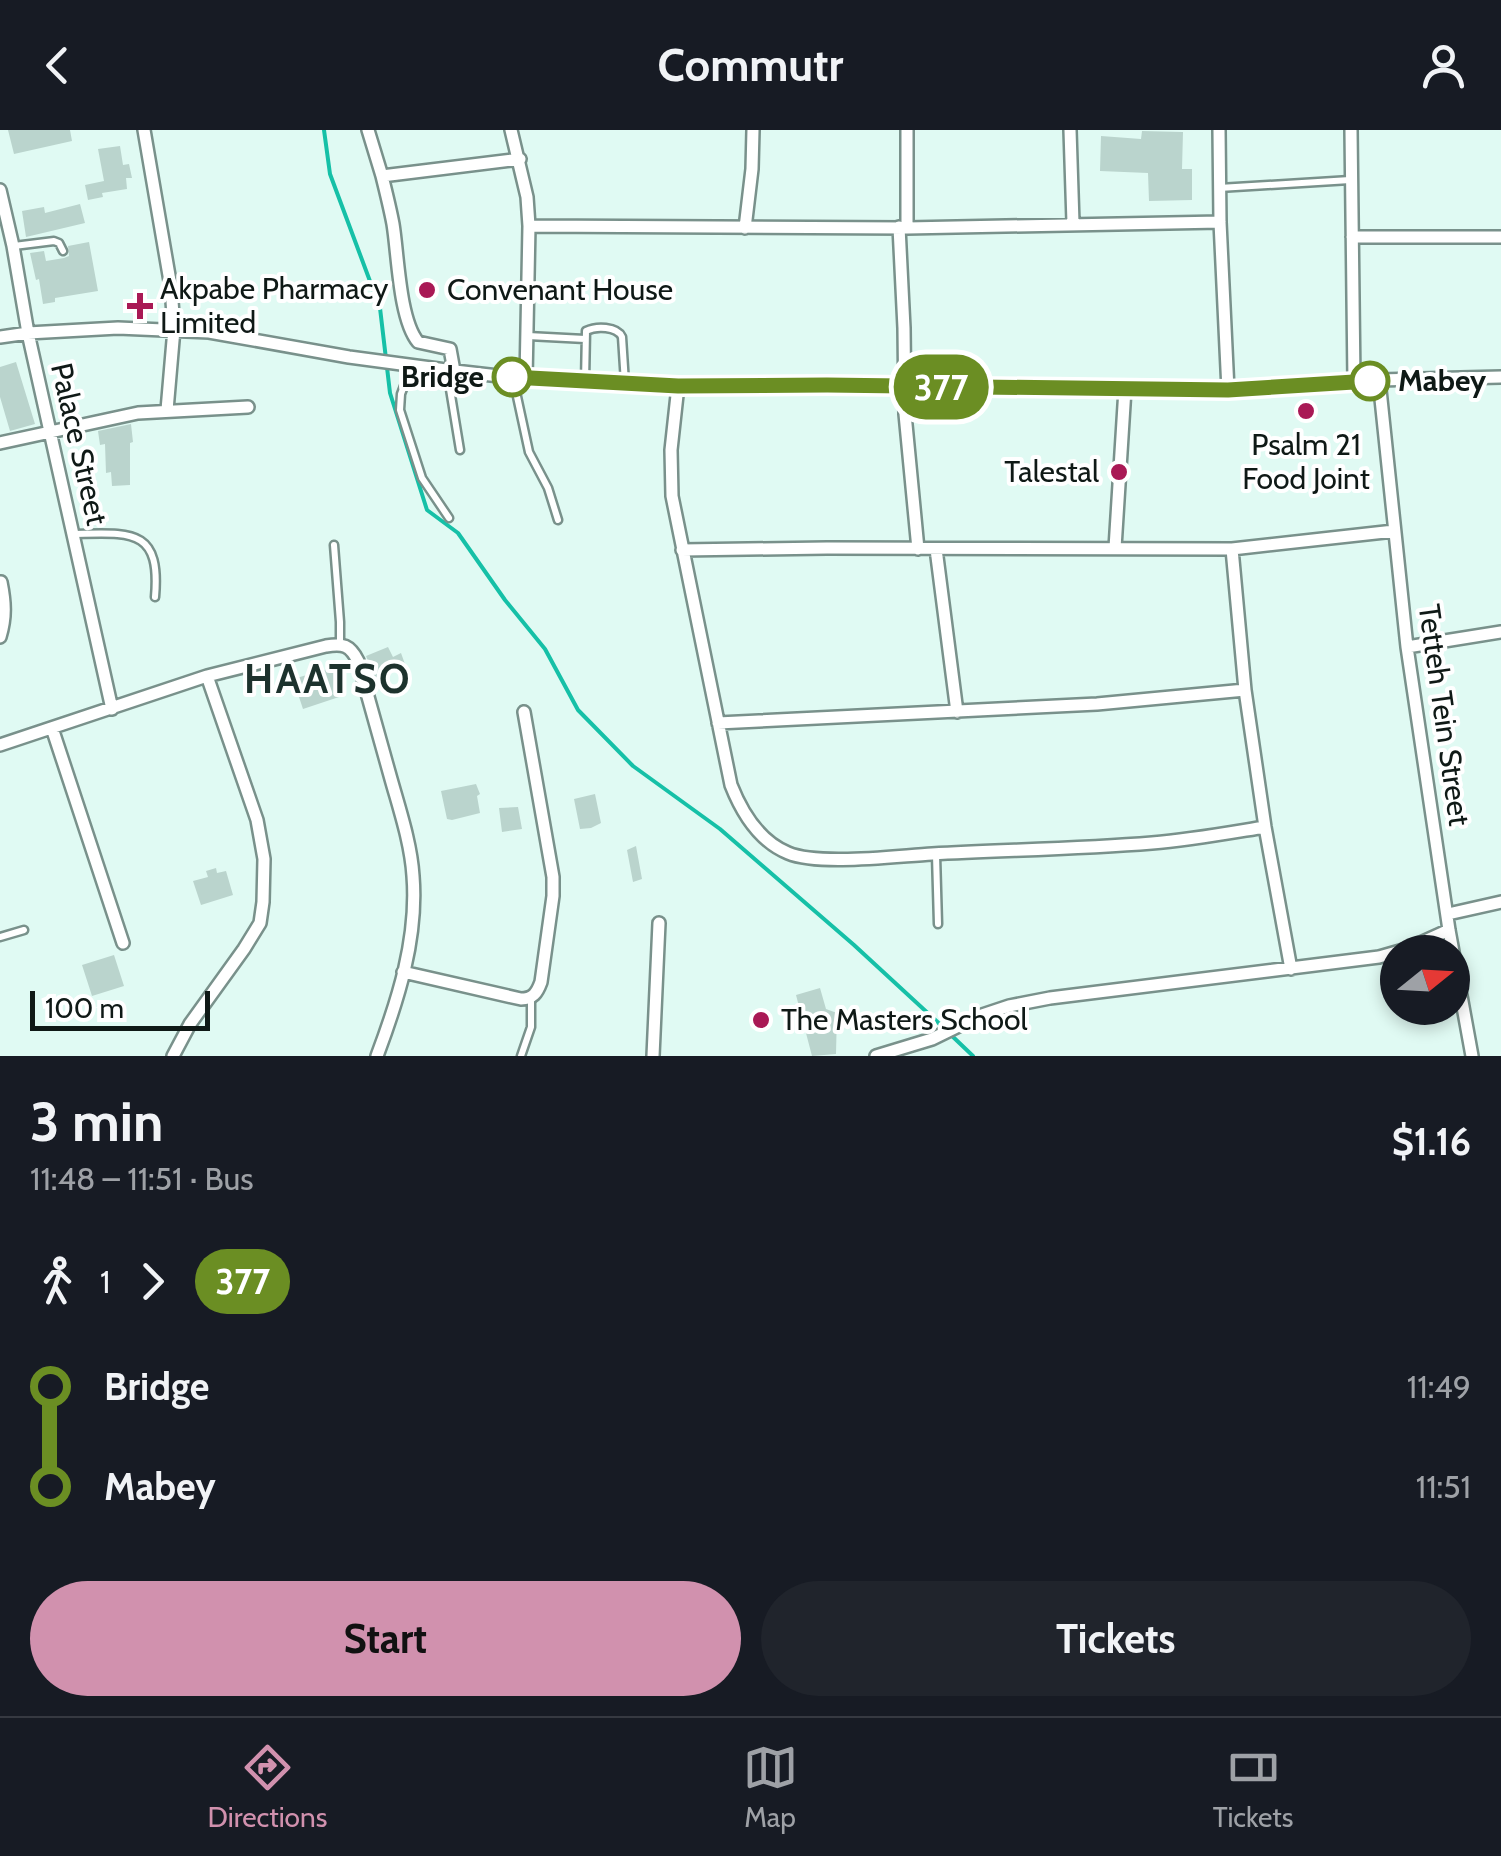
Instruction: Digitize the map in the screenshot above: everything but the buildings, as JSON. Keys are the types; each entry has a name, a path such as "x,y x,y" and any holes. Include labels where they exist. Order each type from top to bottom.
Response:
{"street":[{"path":"144,130 166,253 174,329 167,410"},
{"path":"368,130 393,222 410,331 418,342 450,349 450,370"},
{"path":"512,130 527,197 529,226 527,336 519,378"},
{"path":"745,228 753,130"},
{"path":"907,130 903,228 905,387 918,549"},
{"path":"1070,130 1073,223"},
{"path":"1219,130 1228,390"},
{"path":"1351,130 1354,382"},
{"path":"382,176 520,159"},
{"name":"Palace Street","path":"0,190 112,708"},
{"path":"529,226 903,228 1220,222"},
{"path":"1352,237 1501,238"},
{"path":"0,337 118,328 174,329 349,357 519,378 678,386 1228,390 1501,377"},
{"name":"Tetteh Tein Street","path":"1379,380 1408,647 1472,1056"},
{"path":"678,386 672,496 682,550 731,786 739,806 768,841 805,858 872,858 1154,843 1266,828"},
{"path":"1114,548 1126,389"},
{"path":"0,443 138,414 248,407"},
{"path":"682,550 1232,549 1394,531"},
{"path":"1232,549 1245,690 1291,969"},
{"path":"936,550 957,712"},
{"path":"0,582 5,620 0,637"},
{"path":"1408,647 1501,632"},
{"path":"0,744 207,676 340,644 348,646 358,660 411,853 412,933 396,1002 377,1056"},
{"path":"173,1056 190,1024 260,924 263,902 264,859 257,820 207,676"},
{"path":"718,723 1097,704 1245,690"},
{"path":"403,972 520,999 537,993 542,982 553,896 524,712"},
{"path":"52,728 122,943"},
{"path":"1448,914 1501,902"},
{"path":"653,1056 660,922"},
{"path":"876,1056 932,1039 979,1016 1032,1001 1379,957 1450,930"}],"lane":[{"path":"1219,188 1352,180"},
{"path":"13,246 54,241 62,251"},
{"path":"585,382 588,329 614,330 622,338 625,384"},
{"path":"527,336 585,339"},
{"path":"406,364 400,410 422,478 449,518"},
{"path":"450,370 460,450"},
{"path":"519,378 529,452 548,488 558,520"},
{"path":"73,534 132,536 149,548 158,571 155,597"},
{"path":"334,544 340,644"},
{"path":"936,854 938,924"},
{"path":"0,937 24,930"},
{"path":"522,1056 531,1027 531,998"}],"waterway":[{"path":"324,130 330,174 380,308 390,393 427,510 458,533 545,649 578,710 633,766 720,829 944,1028"},
{"path":"951,1035 973,1056"}],"bus line":[{"name":"377","path":"512,377 678,386 1228,390 1370,381"}],"place":[{"name":"Convenant House","path":"427,290"},
{"name":"Akpabe Pharmacy Limited","path":"140,306"},
{"name":"Bridge","path":"512,377"},
{"name":"Mabey","path":"1370,381"},
{"name":"Psalm 21 Food Joint","path":"1306,411"},
{"name":"Talestal","path":"1119,472"},
{"name":"The Masters School","path":"761,1020"}],"district":[{"name":"HAATSO","path":"328,679"}]}
